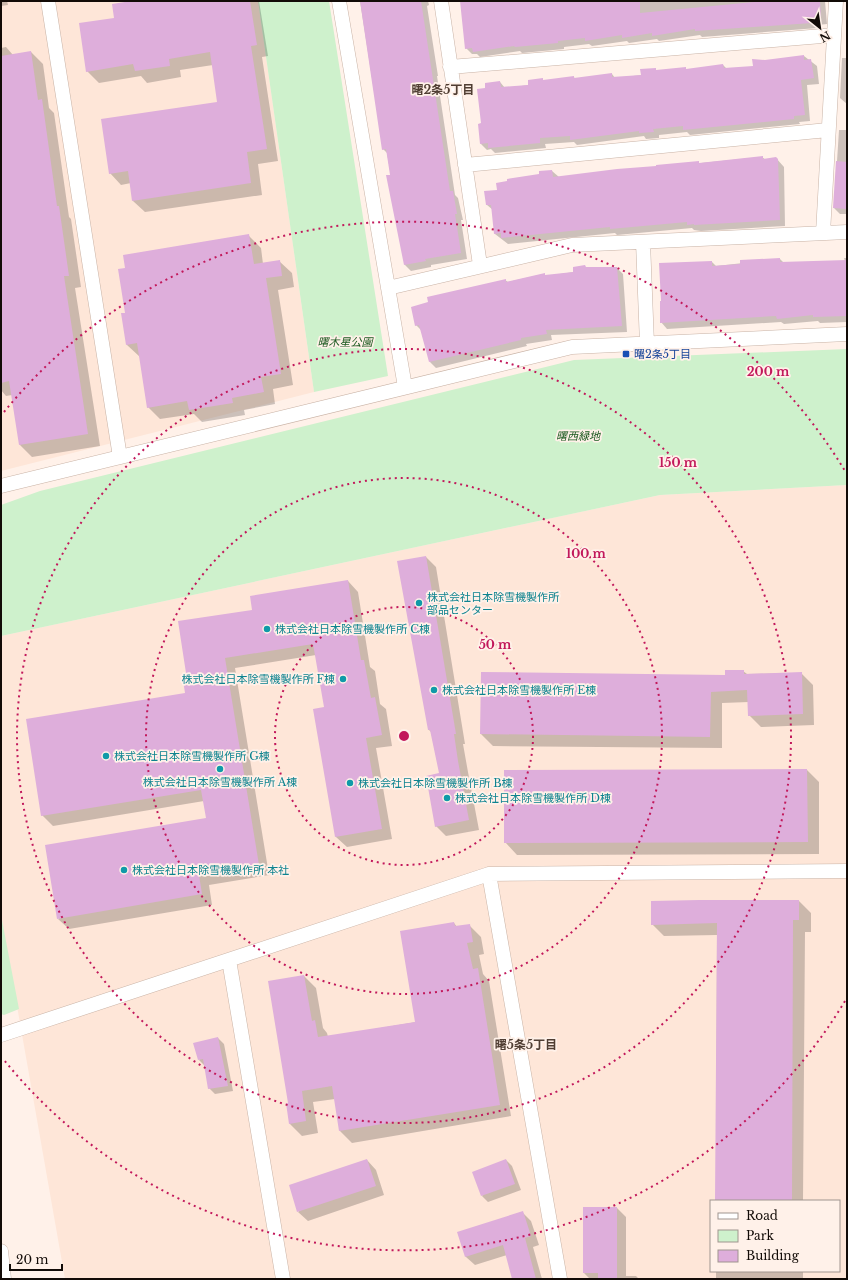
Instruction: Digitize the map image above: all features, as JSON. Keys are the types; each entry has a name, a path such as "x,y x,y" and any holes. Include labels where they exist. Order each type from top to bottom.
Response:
{"street":[{"path":"48,1 120,457"},
{"path":"339,1 405,388"},
{"path":"442,1 450,67 480,265"},
{"path":"823,233 836,1"},
{"path":"450,67 834,35"},
{"path":"465,165 828,130"},
{"path":"388,288 480,265 572,245 847,232"},
{"path":"644,242 647,344"},
{"path":"1,486 572,347 847,334"},
{"path":"1,1035 489,874 847,871"},
{"path":"489,874 560,1279"},
{"path":"229,960 282,1279"},
{"path":"1,1251 4,1279"}],"shaded area":[{"path":"1,1 258,1 314,392 1,471"},
{"path":"847,485 847,1279 65,1279 1,915 1,636 660,495"}],"green space":[{"name":"曙木星公園","path":"258,1 329,1 388,376 314,392"},
{"name":"曙西緑地","path":"847,349 847,485 660,495 1,636 1,505 40,491 574,360"},
{"path":"1,915 19,1009 4,1015 1,1014"}],"building":[{"path":"131,1 250,1 257,45 251,46 267,149 247,152 251,183 132,201 128,171 109,174 101,119 217,102 210,52 169,59 170,66 135,71 133,64 86,72 79,23 114,18 112,4"},
{"path":"360,1 421,1 450,191 453,191 457,214 455,214 461,253 425,259 426,261 404,265 386,175 390,175 386,149 382,150"},
{"path":"460,1 640,1 640,13 754,2 820,1 821,18 812,19 812,23 695,31 695,29 652,36 652,33 622,38 622,35 585,41 585,38 558,41 558,43 514,46 473,52 472,48 465,49"},
{"path":"31,51 38,100 42,99 57,206 59,206 69,276 64,276 88,434 19,445 9,381 1,383 1,56"},
{"path":"804,55 804,60 811,59 814,78 801,80 805,115 794,116 794,119 683,130 683,126 653,129 654,132 639,133 639,131 570,140 570,136 540,138 540,143 488,148 488,143 480,144 478,124 481,123 477,89 485,88 485,83 500,81 501,87 528,85 528,80 543,78 543,80 574,76 574,78 612,73 612,77 641,75 640,69 656,68 656,70 686,67 686,69 723,64 724,68 753,66 752,59 765,60"},
{"path":"763,156 763,159 776,157 778,159 780,220 694,225 687,225 687,222 610,229 610,227 501,238 501,233 494,234 491,205 486,205 484,191 497,190 496,183 507,181 507,179 539,174 539,171 552,170 553,177 656,165 699,161 699,163"},
{"path":"836,161 847,162 847,209 833,208"},
{"path":"249,234 254,264 280,260 282,276 266,278 281,374 261,377 264,392 232,398 233,403 189,410 187,401 147,408 137,343 126,345 121,313 125,313 118,269 125,268 123,255"},
{"path":"780,258 780,262 847,260 847,316 813,317 813,315 777,319 776,316 660,323 661,301 659,263 712,261 712,266 740,264 740,260"},
{"path":"585,265 586,267 617,267 622,326 546,330 547,334 521,338 521,340 429,362 419,325 415,326 411,307 428,302 427,297 506,279 506,282 545,273 545,275 573,272 573,267"},
{"path":"426,556 456,734 454,734 458,761 469,820 435,827 426,776 439,773 430,730 428,730 397,561"},
{"path":"348,580 361,660 364,660 371,698 375,697 382,735 366,738 382,829 335,837 313,709 324,707 313,644 225,658 259,865 199,875 202,894 57,919 45,845 206,818 201,790 41,816 26,719 185,693 182,674 186,673 178,621 252,610 250,596"},
{"path":"725,670 744,670 744,674 802,672 803,714 748,716 747,690 711,692 710,737 480,734 481,672 725,675"},
{"path":"807,769 808,842 504,843 504,770"},
{"path":"799,900 799,920 793,920 792,1200 715,1200 717,923 651,925 651,901"},
{"path":"454,922 455,926 470,924 473,942 467,943 473,969 478,968 500,1105 339,1131 332,1086 302,1091 306,1121 289,1124 286,1103 288,1103 268,981 304,975 312,1021 315,1020 318,1037 415,1022 400,931"},
{"path":"218,1037 228,1086 208,1089 203,1059 198,1060 193,1043"},
{"path":"367,1159 376,1186 297,1212 289,1185"},
{"path":"506,1159 515,1184 481,1196 472,1172"},
{"path":"583,1207 617,1207 617,1279 598,1279 598,1273 583,1273"},
{"path":"523,1211 531,1236 525,1238 536,1279 512,1279 503,1245 465,1257 457,1232"}],"place":[{"name":"曙2条5丁目","path":"626,354"},
{"name":"株式会社日本除雪機製作所 部品センター","path":"419,603"},
{"name":"株式会社日本除雪機製作所 C棟","path":"267,629"},
{"name":"株式会社日本除雪機製作所 F棟","path":"343,679"},
{"name":"株式会社日本除雪機製作所 E棟","path":"434,690"},
{"name":"株式会社日本除雪機製作所 G棟","path":"106,756"},
{"name":"株式会社日本除雪機製作所 A棟","path":"220,769"},
{"name":"株式会社日本除雪機製作所 B棟","path":"350,783"},
{"name":"株式会社日本除雪機製作所 D棟","path":"447,798"},
{"name":"株式会社日本除雪機製作所 本社","path":"124,870"}],"district":[{"name":"曙2条5丁目","path":"443,89"},
{"name":"曙5条5丁目","path":"526,1044"}]}
